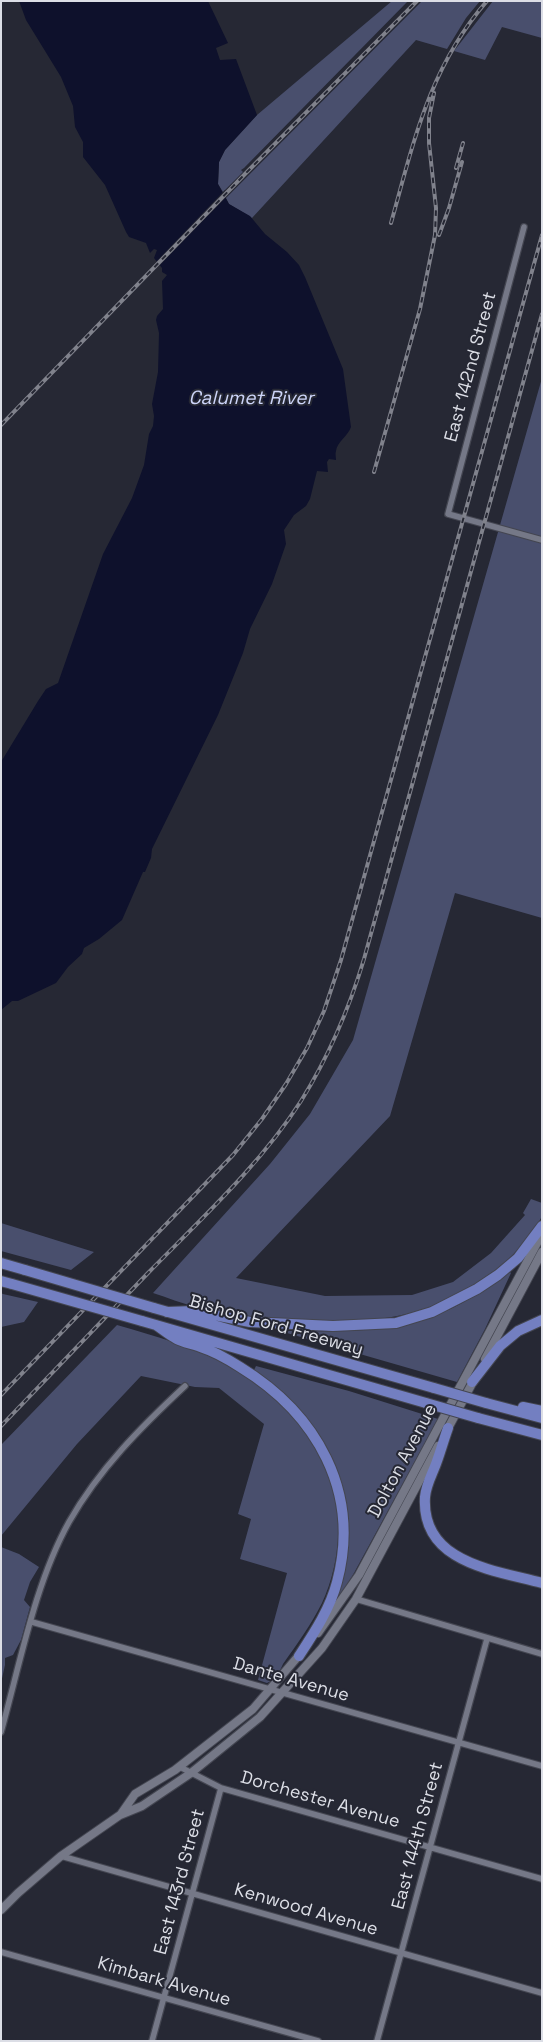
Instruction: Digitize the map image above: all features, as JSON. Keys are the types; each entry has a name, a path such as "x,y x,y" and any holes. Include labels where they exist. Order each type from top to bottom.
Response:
{"highway":[{"path":"167,1312 194,1311 250,1322 333,1326 396,1323 432,1312 477,1289 518,1258 542,1226"},
{"name":"Bishop Ford Freeway","path":"1,1263 542,1418"},
{"name":"Bishop Ford Freeway","path":"1,1281 542,1435"},
{"path":"472,1382 500,1346 518,1331 542,1320"},
{"path":"156,1324 176,1339 219,1355 260,1380 284,1399 303,1419 328,1459 338,1486 342,1508 344,1532 342,1562 337,1584 329,1603 315,1632 299,1656"},
{"path":"498,1406 525,1407 542,1411"},
{"path":"494,1422 542,1443"},
{"path":"448,1428 425,1497 428,1523 436,1540 456,1557 472,1564 542,1583"}],"street":[{"name":"East 142nd Street","path":"524,227 448,514 542,540"},
{"name":"Dolton Avenue","path":"120,1815 136,1794 180,1767 253,1709 331,1617 359,1576 542,1234"},
{"name":"Dolton Avenue","path":"120,1815 142,1806 191,1773 260,1717 322,1648 356,1599 472,1382 539,1262 542,1252"},
{"path":"529,1257 539,1262"},
{"path":"1,1732 39,1595 56,1550 84,1498 100,1476 134,1434 185,1386"},
{"path":"356,1599 542,1654"},
{"name":"Dante Avenue","path":"32,1622 542,1766"},
{"name":"East 144th Street","path":"377,2041 487,1639"},
{"name":"Dorchester Avenue","path":"180,1767 222,1788 542,1879"},
{"name":"East 143rd Street","path":"152,2041 222,1788"},
{"path":"1,1910 24,1887 62,1856 120,1815"},
{"name":"Kenwood Avenue","path":"62,1856 542,1994"},
{"name":"Kimbark Avenue","path":"1,1952 318,2041"}],"shaded area":[{"path":"392,1 408,1 241,170 243,172 223,192 218,184 219,162 225,150 257,115"},
{"path":"422,1 480,1 466,18 447,49 416,40 252,218 229,204 226,198"},
{"path":"493,1 542,1 542,38 502,27 485,60 454,51"},
{"path":"542,378 542,918 455,893 390,1116 236,1278 325,1296 412,1295 453,1282 491,1253 525,1215 523,1213 531,1199 542,1203 541,1218 529,1237 502,1265 486,1277 443,1302 406,1314 347,1322 285,1321 225,1313 186,1304 153,1293 270,1164 310,1114 353,1040"},
{"path":"1,1223 94,1252 71,1270 1,1251"},
{"path":"509,1271 511,1273 485,1329 457,1382 287,1333 288,1331 379,1329 405,1324 430,1317 456,1306 482,1291"},
{"path":"1,1293 38,1302 24,1322 1,1327"},
{"path":"117,1325 187,1347 214,1358 241,1373 283,1405 306,1431 324,1459 331,1476 338,1512 337,1550 334,1569 329,1587 313,1619 276,1677 267,1683 258,1680 287,1573 240,1559 251,1519 238,1514 264,1424 219,1388 195,1387 141,1376 77,1444 1,1536 1,1445"},
{"path":"256,1366 349,1391 438,1419 336,1603 333,1601 344,1566 349,1533 346,1502 337,1472 323,1443 304,1417 281,1392 254,1370"},
{"path":"1,1547 19,1554 39,1567 30,1582 24,1600 30,1607 21,1640 13,1655 5,1658 1,1683"}],"water":[{"name":"Calumet River","path":"19,1 208,1 228,43 216,48 220,60 236,59 257,115 225,150 219,162 218,184 229,204 250,216 265,234 287,252 299,265 343,369 351,427 337,448 336,460 329,459 327,462 328,472 317,471 310,499 306,506 294,515 284,530 286,544 272,584 250,629 243,653 218,715 152,849 151,858 122,920 99,939 84,948 82,954 68,967 56,983 18,1001 12,1001 1,1010 1,762 46,689 58,683 103,554 132,498 144,465 149,434 153,426 152,404 158,372 159,333 156,320 163,309 162,281 167,275 162,272 162,268 154,258 157,250 154,249 150,253 146,243 129,237 105,185 83,157 83,142 75,127 73,106 61,77 26,20"}],"pier":[{"path":"225,190 227,196 158,267 155,263"}],"railway":[{"path":"1,425 245,174 417,1"},
{"path":"391,223 416,134 437,79 467,26 487,1"},
{"path":"374,472 420,309 435,235 436,208 429,143 429,118 434,93"},
{"path":"456,168 463,143"},
{"path":"439,235 462,162"},
{"path":"1,1395 233,1155 262,1119 286,1084 307,1048 324,1011 341,960 542,235"},
{"path":"1,1426 249,1169 285,1125 311,1084 329,1049 345,1014 364,959 542,314"}]}
